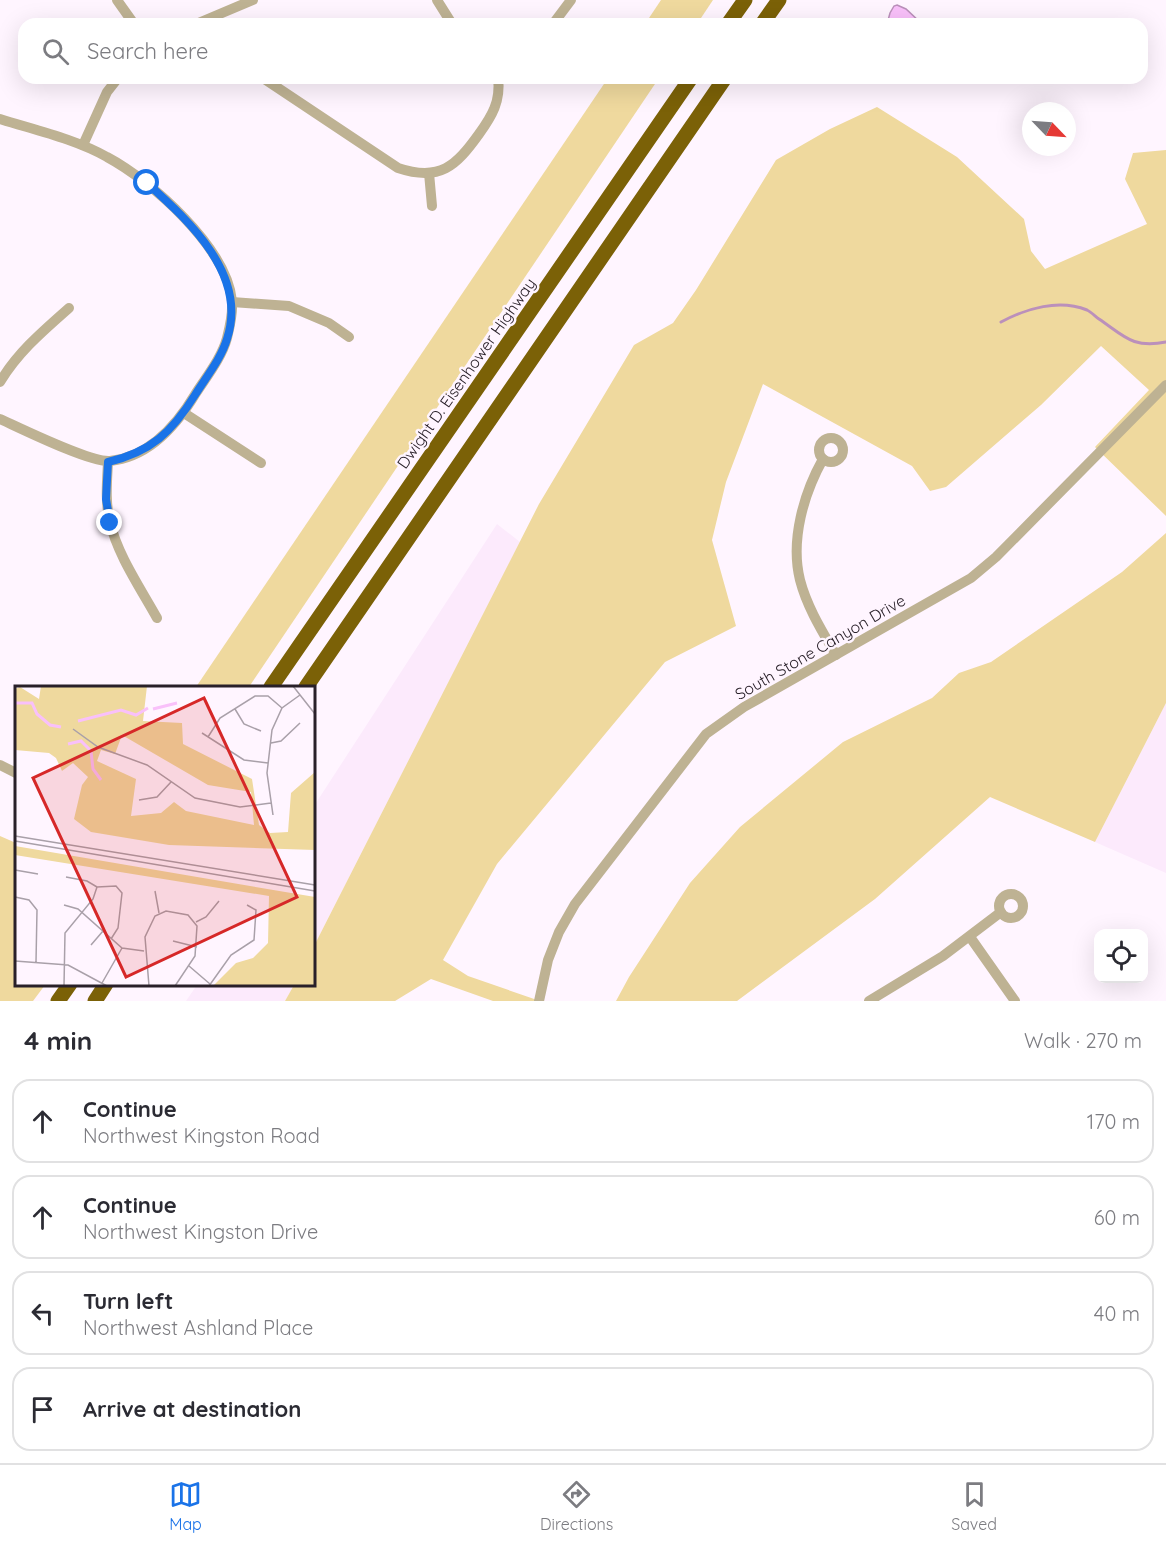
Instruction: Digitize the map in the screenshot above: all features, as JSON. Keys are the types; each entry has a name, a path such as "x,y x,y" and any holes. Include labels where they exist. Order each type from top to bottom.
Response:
{"highway":[{"path":"733,18 745,0"},
{"path":"766,18 779,0"},
{"name":"Dwight D. Eisenhower Highway","path":"272,686 687,84"},
{"path":"307,686 721,84"},
{"path":"94,1001 105,986"}],"street":[{"path":"117,0 130,18"},
{"path":"221,18 253,0"},
{"path":"437,0 448,18"},
{"path":"558,18 571,0"},
{"path":"83,145 107,92 113,84"},
{"path":"272,84 398,168 414,173 429,173 451,166 462,158 496,107 498,84"},
{"path":"0,119 83,145 107,157 147,183 189,222 206,243 225,277 232,302 227,339 220,355 184,413 158,441 143,451 108,462 86,456 0,419"},
{"path":"429,173 432,206"},
{"path":"232,302 289,306 329,323 349,337"},
{"path":"0,382 8,368 26,347 69,308"},
{"name":"South Stone Canyon Drive","path":"539,1001 558,932 575,904 705,734 744,707 971,578 996,557 1166,385"},
{"path":"184,413 261,464"},
{"path":"823,459 807,494 801,519 797,554 800,579 812,615 836,655"},
{"path":"108,462 106,499 110,523 117,544 157,618"},
{"path":"0,765 15,772"},
{"path":"869,1001 943,956 1001,912"},
{"path":"969,937 1015,1001"},
{"name":"South Stone Canyon Drive","path":"544,979 546,1001"}],"shaded area":[{"path":"661,0 713,0 701,18 649,18"},
{"path":"894,6 906,9 916,18 889,18"},
{"path":"604,84 655,84 250,686 197,686"},
{"path":"877,107 957,157 1024,219 1031,251 1045,269 1147,224 1125,179 1133,153 1166,150 1166,516 1095,447 1149,390 1101,346 1041,405 946,487 930,491 912,466 763,384 726,482 712,540 736,626 665,662 497,864 443,960 468,976 540,1001 493,1001 431,979 395,1001 285,1001 293,986 315,986 315,944 539,504 634,345 673,323 696,290 776,160 830,129"},
{"path":"497,524 520,542 315,944 315,804"},
{"path":"1166,533 1166,703 1095,842 990,797 875,899 737,1001 616,1001 690,883 740,827 843,742 932,698 959,673 991,662 1122,572"},
{"path":"1166,703 1166,873 1095,842"},
{"path":"0,836 15,843 15,986 44,986 33,1001 0,1001"},
{"path":"196,986 293,986 285,1001 186,1001"}],"waterway":[{"path":"1001,322 1032,309 1065,305 1087,310 1129,340 1145,344 1166,342"}],"route":[{"path":"110,523 106,499 108,462 143,451 158,441 184,413 220,355 231,321 232,302 225,277 206,243 189,222 147,183"}]}
